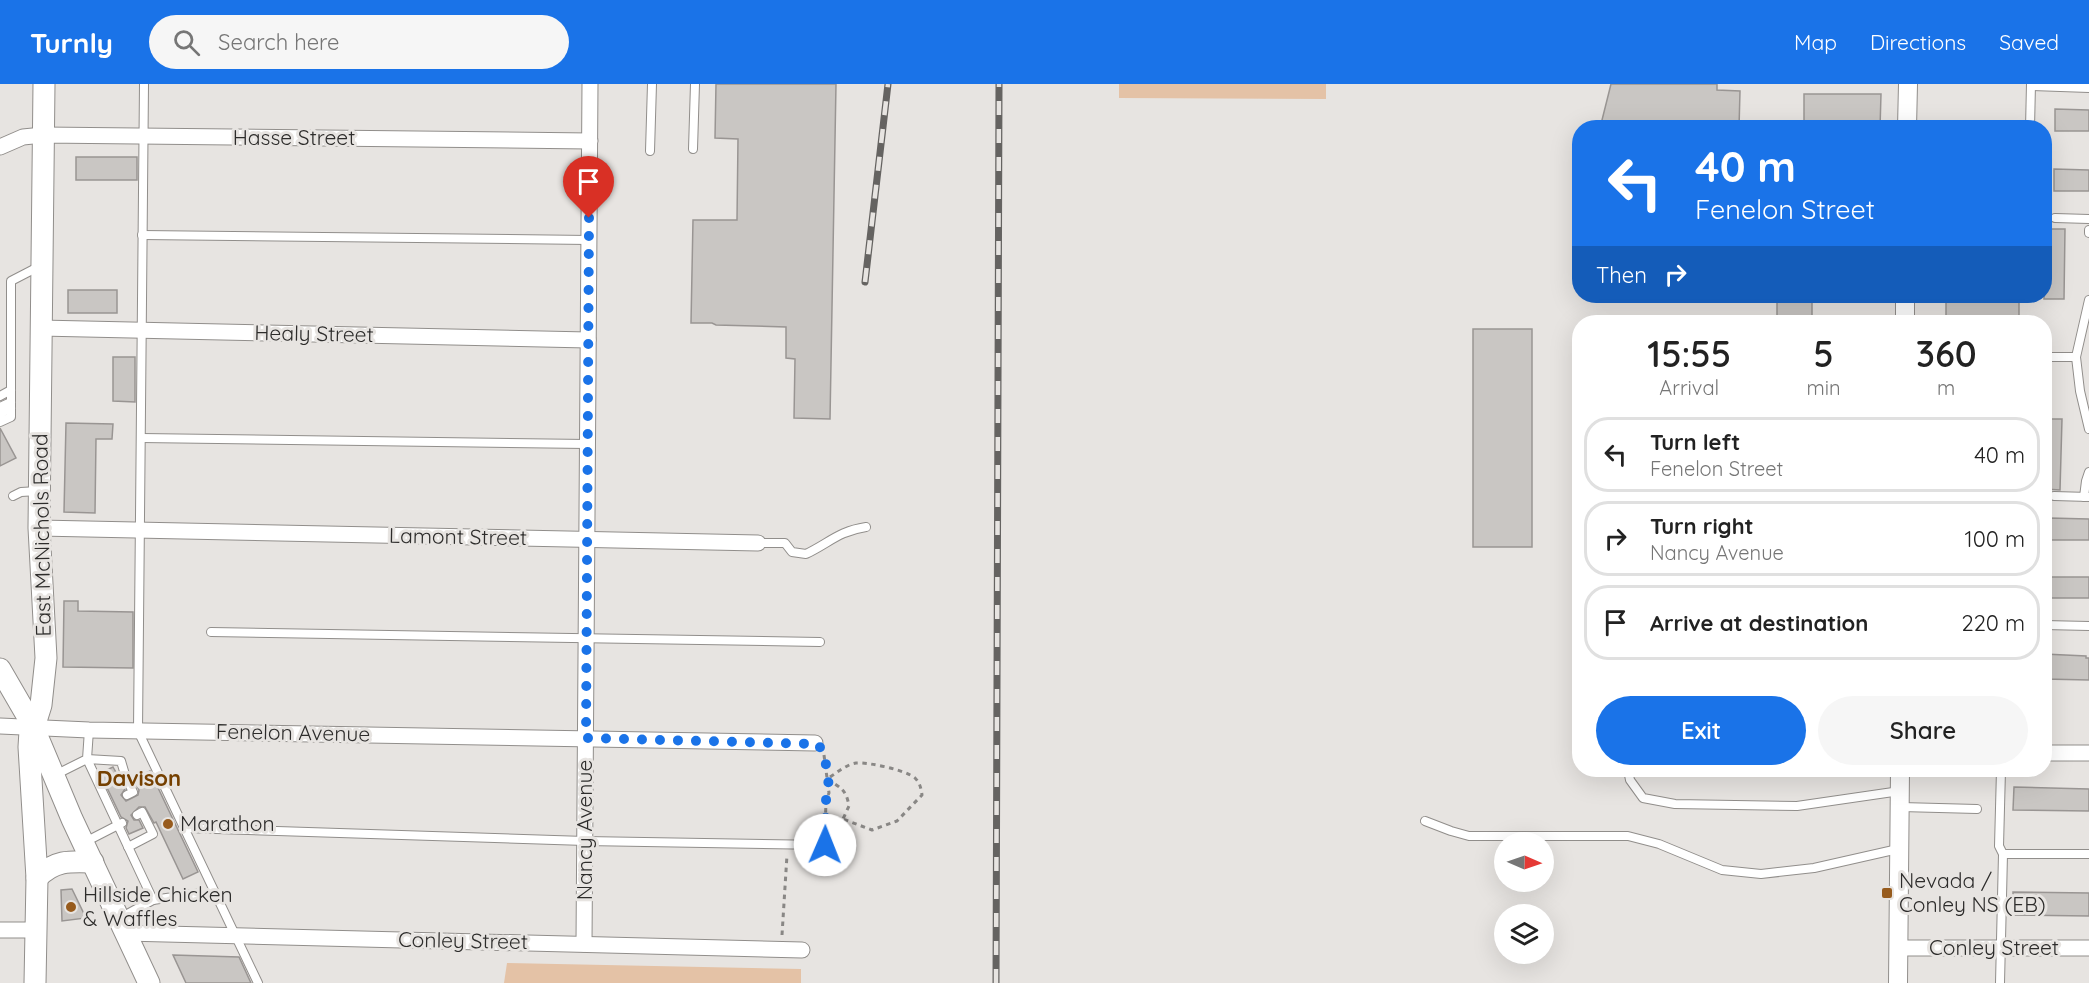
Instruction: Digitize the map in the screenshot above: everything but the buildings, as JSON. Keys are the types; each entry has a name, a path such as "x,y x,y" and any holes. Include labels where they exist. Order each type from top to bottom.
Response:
{"main road":[{"name":"East McNichols Road","path":"35,983 37,878 29,762 30,731 41,705 46,658 39,528 44,84"},
{"path":"0,669 33,726 149,983"},
{"path":"37,878 46,868 56,863 93,862"}],"street":[{"name":"Nancy Avenue","path":"584,944 590,84"},
{"path":"1907,120 1908,84"},
{"name":"Hasse Street","path":"0,147 23,137 43,135 590,141"},
{"name":"Healy Street","path":"40,328 588,340"},
{"name":"Lamont Street","path":"39,528 758,543"},
{"name":"Fenelon Avenue","path":"0,726 89,730 814,743"},
{"path":"2052,753 2089,753"},
{"path":"1898,983 1900,777"},
{"name":"Conley Street","path":"122,926 235,936 802,950"},
{"path":"0,930 35,930"},
{"name":"Conley Street","path":"1898,948 2089,948"}],"lane":[{"path":"144,84 138,731 258,983"},
{"path":"650,151 652,84"},
{"path":"693,149 695,84"},
{"path":"2030,120 2031,85 2089,88"},
{"path":"2055,218 2089,219"},
{"path":"142,236 589,240"},
{"path":"0,422 11,417 11,281 41,266"},
{"path":"2089,300 2076,357 2080,391 2089,429"},
{"path":"2052,357 2076,357"},
{"path":"0,396 11,390"},
{"path":"0,407 11,405"},
{"path":"0,414 11,405"},
{"path":"141,438 587,444"},
{"path":"2054,496 2087,497 2085,481 2089,472"},
{"path":"13,496 21,492 39,491"},
{"name":"Lamont Street","path":"758,543 785,543 792,552 806,554 833,537 866,527"},
{"path":"2052,625 2089,626"},
{"path":"211,632 820,642"},
{"path":"89,730 87,759 120,824 128,847 153,900"},
{"path":"54,776 87,759 121,761 123,779 131,794"},
{"path":"1629,777 1643,798 1675,804 1797,806 1900,799 1977,809"},
{"path":"2000,983 2001,777"},
{"path":"128,847 153,834 140,813"},
{"path":"1425,820 1469,836 1628,836 1659,844 1722,870 1761,874 1814,868 1899,849"},
{"path":"84,843 120,824"},
{"path":"184,828 585,841 825,845"},
{"path":"2002,854 2089,854"},
{"path":"122,926 153,900 200,893"}],"path":[{"path":"814,743 818,744 824,756 829,793 826,800 825,845"},
{"path":"826,819 843,819 872,830 897,821 922,795 921,786 907,773 869,764 853,763 827,779"},
{"path":"827,779 845,791 847,795 849,806 843,819"},
{"path":"775,949 776,936 783,935 788,844"}],"shaded area":[{"path":"1119,84 1326,84 1326,99 1119,98"},
{"path":"507,963 801,969 801,983 504,983"}],"railway":[{"path":"865,282 888,84"},
{"path":"996,983 999,84"}],"place":[{"name":"Marathon","path":"168,824"},
{"name":"Nevada / Conley NS (EB)","path":"1887,893"},
{"name":"Hillside Chicken & Waffles","path":"71,907"}],"district":[{"name":"Davison","path":"139,778"}],"route":[{"path":"589,218 586,738 818,744 824,756 829,793 826,800 825,845"}]}
